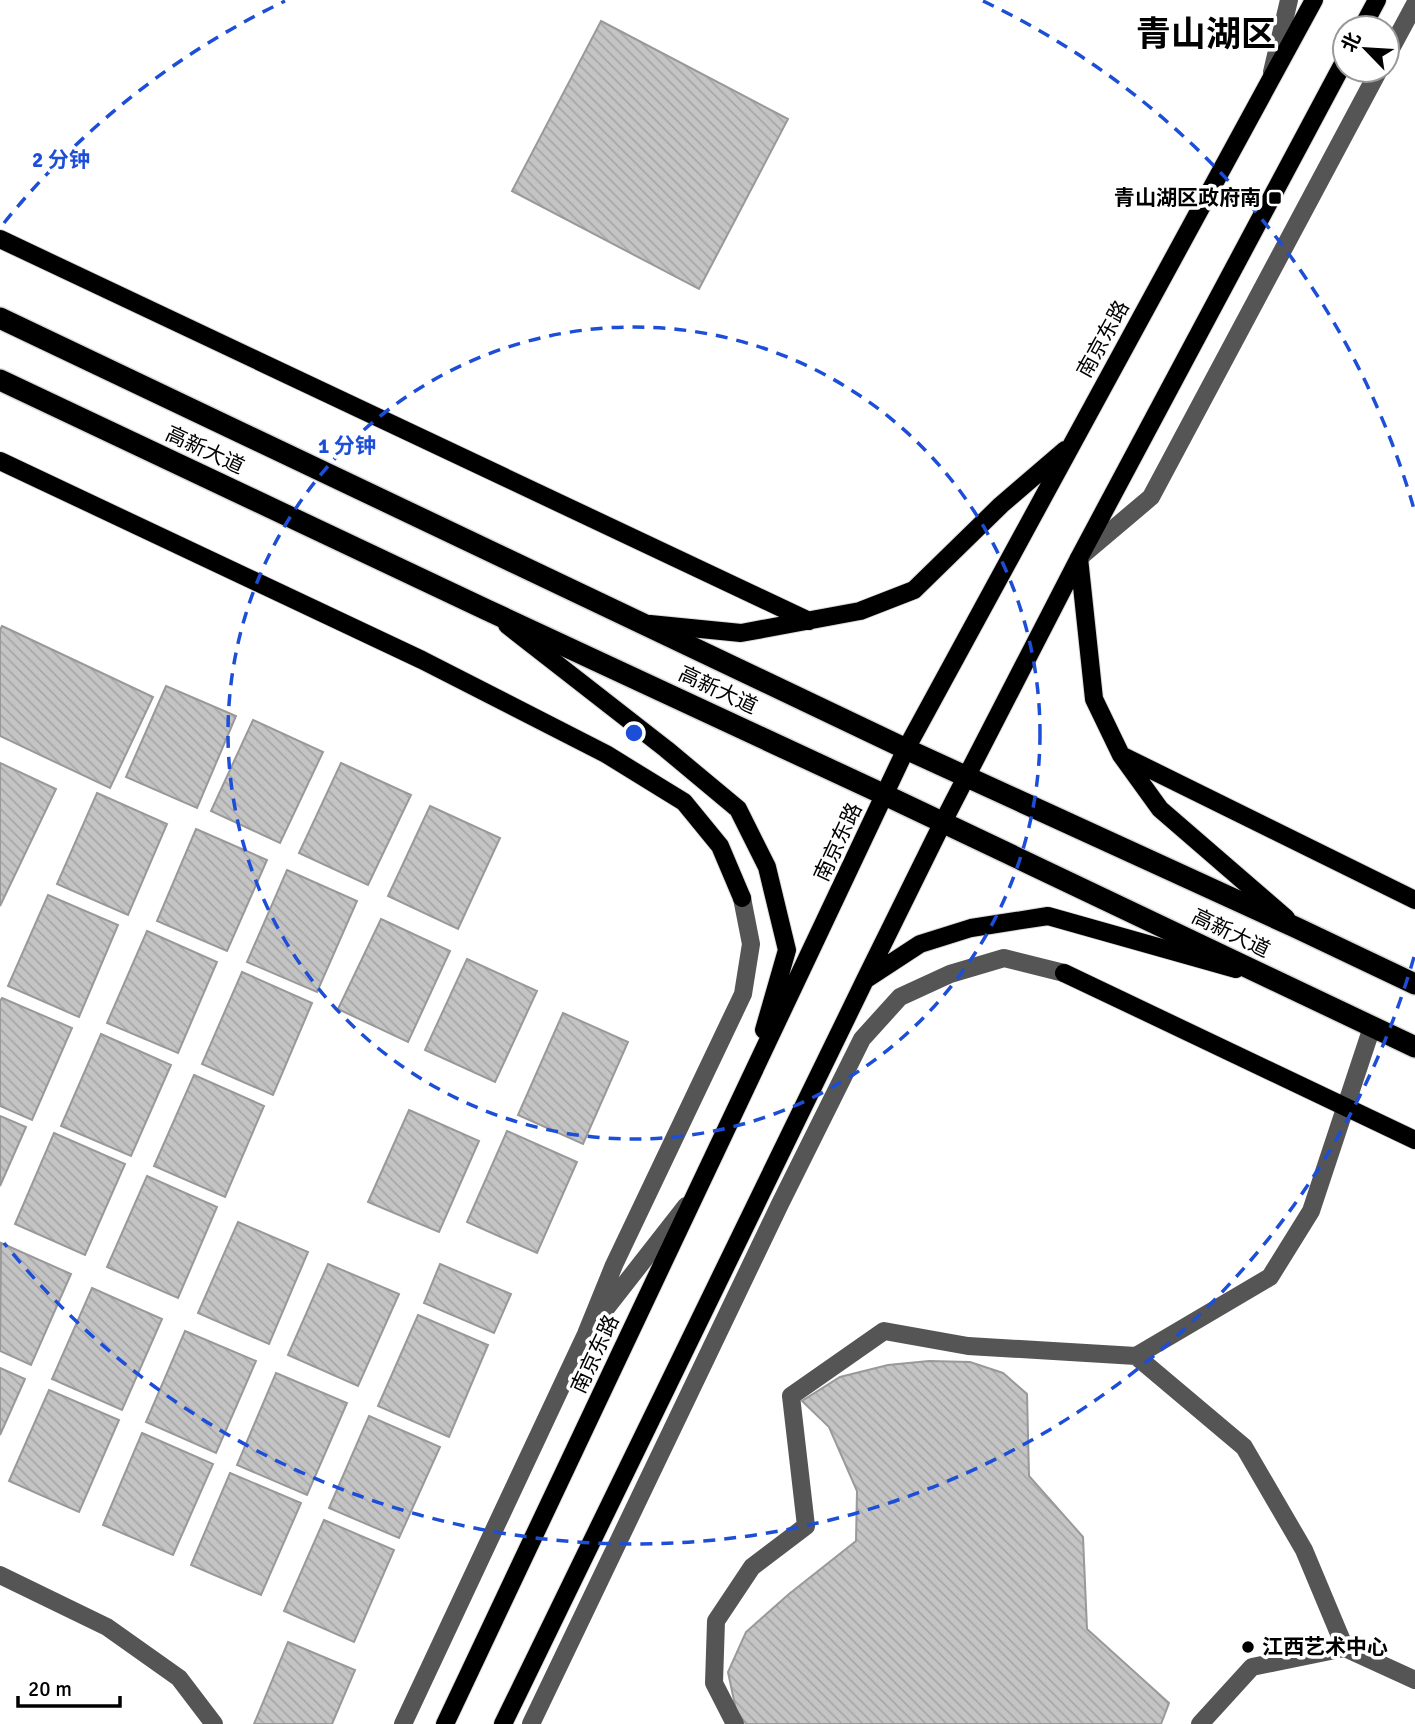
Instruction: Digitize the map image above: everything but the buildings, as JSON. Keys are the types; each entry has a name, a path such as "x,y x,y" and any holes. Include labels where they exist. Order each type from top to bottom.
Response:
{"highway":[{"name":"高新大道","path":"0,317 906,749 1415,984"},
{"name":"高新大道","path":"0,380 943,822 1415,1047"}],"main road":[{"name":"南京东路","path":"445,1724 906,749 1314,0"},
{"path":"503,1724 943,822 1079,558 1332,84"},
{"path":"0,239 808,621"},
{"path":"644,624 741,633 860,611 914,590 1001,505 1073,443"},
{"path":"0,461 422,660 606,754 684,802 720,846 742,898"},
{"path":"1079,558 1094,699 1121,755 1160,809 1297,928"},
{"path":"487,610 666,749 738,809 767,867 787,950 749,1082"},
{"path":"1121,755 1415,900"},
{"path":"864,980 920,944 971,928 1048,916 1271,979"},
{"path":"1064,973 1415,1140"}],"street":[{"path":"1271,80 1289,0"},
{"path":"1401,30 1415,4"},
{"path":"1079,558 1151,498 1373,84"},
{"path":"402,1724 586,1334 614,1265 743,994 751,944 742,898"},
{"path":"531,1724 862,1039 900,998 950,974 1004,958 1064,973"},
{"path":"735,1724 714,1683 716,1621 752,1567 806,1527 792,1396 884,1331 968,1346 1136,1356 1270,1277 1311,1211 1372,1027"},
{"path":"586,1334 697,1192"},
{"path":"1136,1356 1244,1447 1304,1550 1345,1648"},
{"path":"0,1575 107,1627 178,1678 214,1724"},
{"path":"1200,1724 1252,1667 1345,1648 1415,1681"}],"place":[{"name":"青山湖区政府南","path":"1275,198"},
{"name":"江西艺术中心","path":"1248,1647"}],"district":[{"name":"青山湖区","path":"1206,34"}]}
